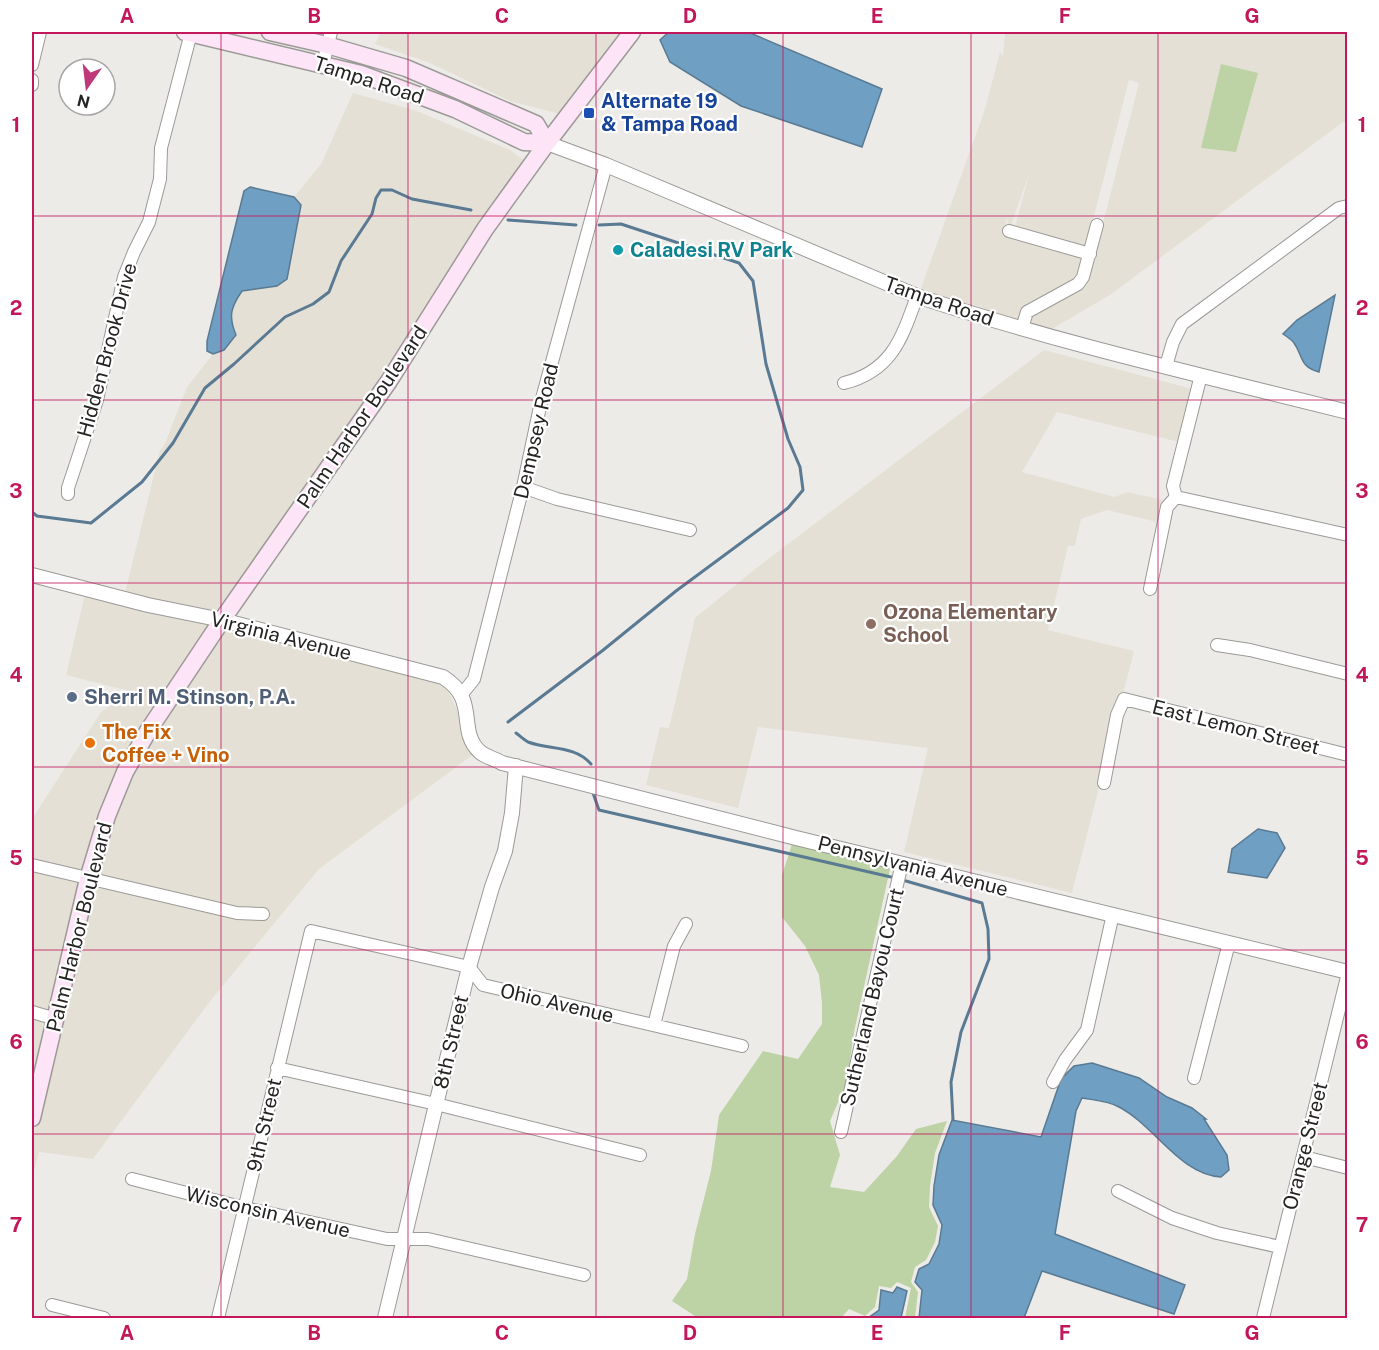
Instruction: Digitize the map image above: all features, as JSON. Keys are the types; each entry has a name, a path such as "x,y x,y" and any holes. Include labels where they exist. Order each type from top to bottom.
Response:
{"main road":[{"name":"Tampa Road","path":"188,32 361,74 445,106 525,142 547,143"},
{"name":"Tampa Road","path":"270,32 329,38 406,68 534,123 547,143"},
{"path":"547,143 633,32"},
{"name":"Palm Harbor Boulevard","path":"32,1118 88,879 107,816 125,772 148,731 222,620 389,381 485,229 547,143"}],"street":[{"path":"32,66 40,32"},
{"name":"Hidden Brook Drive","path":"68,494 97,400 124,277 149,222 160,179 161,148 188,32"},
{"path":"323,64 329,38"},
{"name":"Tampa Road","path":"547,143 606,165 917,296 1022,328 1347,412"},
{"name":"Dempsey Road","path":"462,694 474,679 523,487 541,402 606,165"},
{"path":"1166,366 1173,342 1182,324 1339,208 1347,206"},
{"path":"1022,328 1027,312 1078,284 1083,278 1097,225"},
{"path":"1009,231 1090,254"},
{"path":"844,383 859,380 878,369 894,352 906,328 917,296"},
{"path":"1176,497 1173,486 1201,375"},
{"path":"523,487 557,499 690,530"},
{"path":"1176,497 1347,535"},
{"path":"1150,589 1167,507 1176,497"},
{"name":"Virginia Avenue","path":"32,575 148,605 222,620 443,677 452,682 462,694"},
{"path":"1217,645 1250,650 1347,674"},
{"name":"Pennsylvania Avenue","path":"462,694 471,739 481,753 502,763 1347,973"},
{"name":"East Lemon Street","path":"1104,783 1110,748 1124,699 1347,755"},
{"name":"8th Street","path":"385,1318 469,967 505,851 512,813 516,766"},
{"name":"Sutherland Bayou Court","path":"841,1132 902,863"},
{"path":"32,865 237,913 263,914"},
{"path":"1053,1082 1065,1060 1087,1030 1113,914"},
{"path":"654,1025 674,946 686,924"},
{"name":"9th Street","path":"218,1318 311,931 469,967"},
{"path":"1194,1078 1228,943"},
{"name":"Ohio Avenue","path":"469,967 483,985 742,1046"},
{"name":"Orange Street","path":"1263,1318 1347,973"},
{"path":"32,1012 56,1019"},
{"path":"277,1068 436,1104 640,1155"},
{"path":"1304,1157 1347,1168"},
{"name":"Wisconsin Avenue","path":"132,1179 245,1208 387,1239 428,1239 584,1275"},
{"path":"1118,1191 1172,1218 1217,1233 1280,1247"},
{"path":"52,1305 104,1318"}],"shaded area":[{"path":"381,32 620,32 560,114 510,101 430,63 375,44"},
{"path":"1005,32 1347,32 1347,123 1343,122 1110,295 1050,330 1028,324 1031,316 1080,289 1096,250 1139,83 1129,80 1086,247 1015,227 1029,174 1009,231 1007,217 1003,235 1083,258 1075,279 1019,321 920,291 985,109 1000,52 1003,56"},
{"path":"353,93 417,111 510,150 526,162 481,223 268,546 220,614 125,593 160,450 164,446 187,387 213,354 224,350 232,324 232,305 242,291 266,288 301,205 294,197 321,164"},
{"name":"Ozona Elementary School","path":"1044,350 1193,389 1179,442 1057,412 1022,472 1115,497 1127,492 1163,500 1157,522 1107,510 1081,519 1075,546 1068,546 1048,630 1134,651 1072,893 904,852 928,748 758,727 738,808 646,785 660,727 669,728 695,618 755,569"},
{"path":"85,594 213,624 144,728 85,872 32,859 32,819 101,712 129,691 66,675"},
{"path":"223,626 441,682 446,687 462,720 475,753 319,869 211,1000 93,1159 39,1152 32,1179 32,1140 91,885 235,918 268,919 268,909 237,908 94,874 129,775"},
{"path":"32,870 82,883 53,1012 32,1006"},
{"path":"32,1018 50,1023 32,1099"}],"green space":[{"path":"1221,64 1258,73 1236,152 1201,148"},
{"path":"792,844 890,869 854,1032 847,1082 830,1121 840,1155 830,1187 864,1192 897,1156 916,1129 947,1121 935,1153 930,1186 929,1207 938,1226 935,1242 926,1260 915,1267 911,1282 918,1292 915,1318 905,1318 911,1288 897,1282 891,1288 879,1286 875,1307 865,1316 849,1309 841,1318 698,1318 672,1301 687,1279 695,1234 711,1171 719,1115 763,1051 798,1059 822,1024 819,975 805,946 782,917 782,875"}],"water":[{"path":"669,32 748,32 882,89 862,147 741,106 670,62 660,40"},
{"path":"250,187 294,197 301,205 287,279 277,286 242,291 235,302 231,317 236,335 224,350 213,354 207,351 207,341 244,191"},
{"path":"1335,295 1319,372 1305,364 1297,347 1283,334 1297,320"},
{"path":"1258,829 1277,833 1285,848 1267,878 1228,872 1232,849"},
{"path":"1092,1063 1139,1078 1167,1097 1192,1108 1206,1119 1204,1119 1227,1155 1229,1170 1221,1177 1206,1174 1180,1159 1132,1115 1115,1105 1082,1098 1076,1111 1055,1234 1185,1285 1174,1314 1042,1271 1024,1318 919,1318 922,1290 915,1282 919,1269 929,1264 939,1244 942,1225 933,1205 934,1186 939,1155 952,1120 1041,1137 1061,1079 1074,1066"},
{"path":"897,1287 907,1291 901,1318 868,1318 879,1310 881,1290 893,1293"}],"waterway":[{"path":"32,512 37,516 91,523 142,482 173,443 205,388 285,317 313,304 329,292 341,261 372,214 376,198 381,190 392,190 412,199 471,210"},
{"path":"508,220 576,225"},
{"path":"508,722 602,651 676,591 788,508 803,490 800,467 788,439 766,364 753,281 739,263 621,224 599,225"},
{"path":"516,733 528,742 570,751 585,758 591,764"},
{"path":"593,793 599,810 891,877"},
{"path":"906,881 982,903 988,929 989,959 961,1032 951,1082 953,1120"}],"place":[{"name":"Alternate 19 & Tampa Road","path":"589,113"},
{"name":"Caladesi RV Park","path":"618,250"},
{"name":"Ozona Elementary School","path":"871,624"},
{"name":"Sherri M. Stinson, P.A.","path":"72,697"},
{"name":"The Fix Coffee + Vino","path":"90,743"}]}
